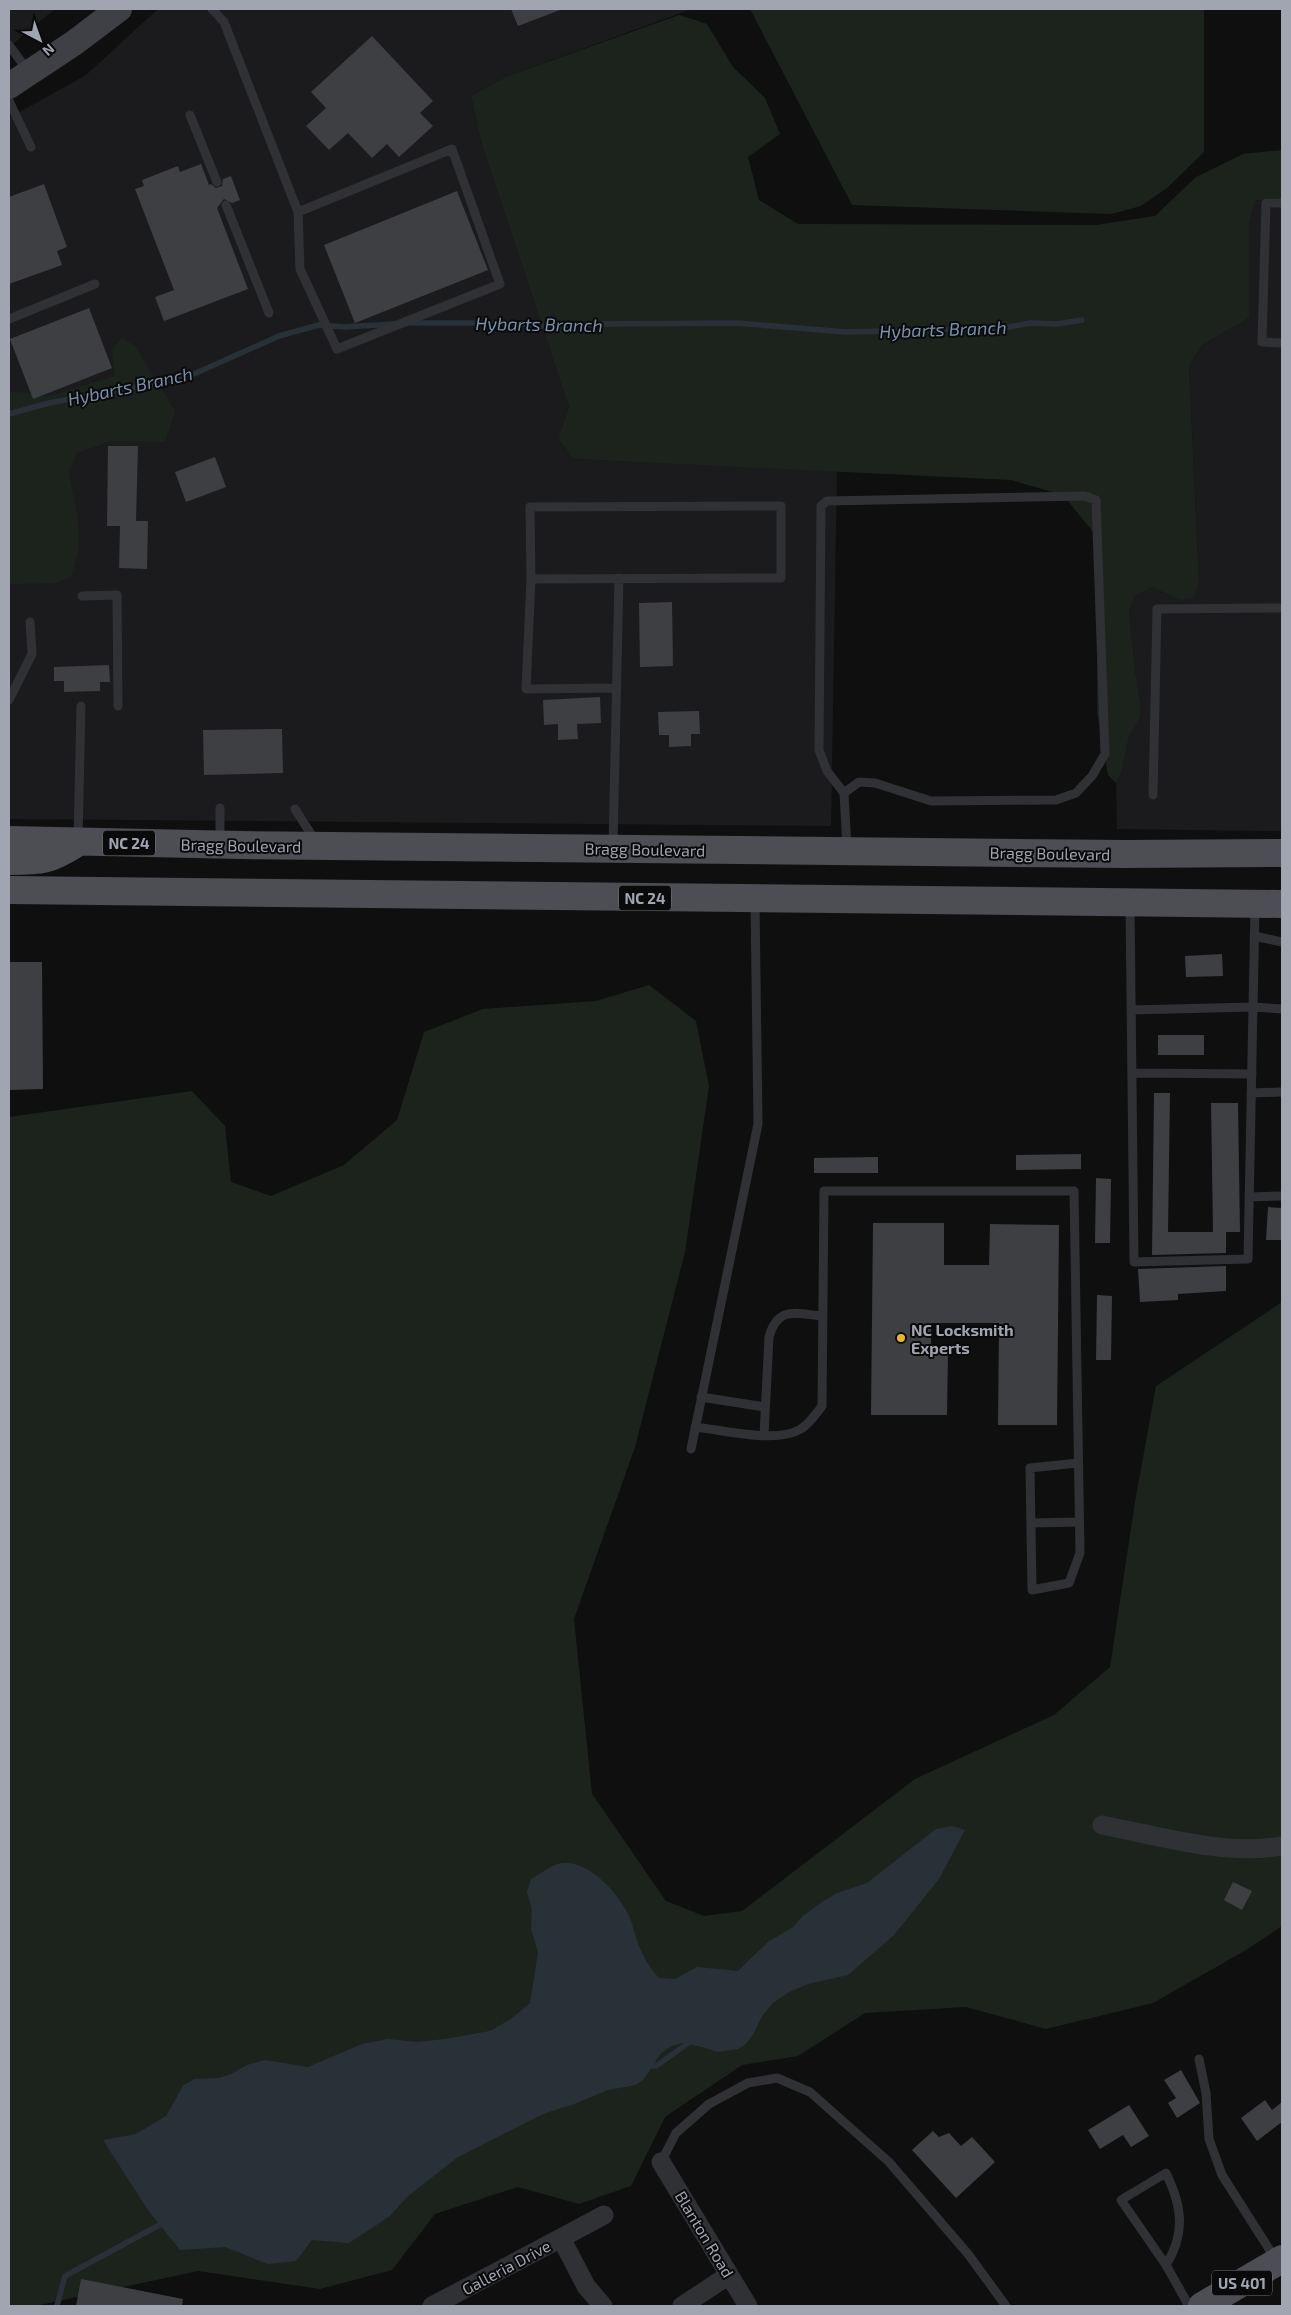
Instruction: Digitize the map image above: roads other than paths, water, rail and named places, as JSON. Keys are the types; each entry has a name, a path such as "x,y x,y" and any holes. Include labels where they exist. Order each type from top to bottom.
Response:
{"main road":[{"path":"19,80 74,43 119,9"},
{"name":"Bragg Boulevard","path":"9,840 220,845 1126,854 1282,852"},
{"path":"9,861 42,861 56,856 78,842"},
{"name":"NC 24","path":"9,890 1282,904"},
{"name":"US 401","path":"1202,2306 1280,2261"}],"street":[{"path":"1102,1825 1225,1848 1249,1849 1282,1846"},
{"name":"Blanton Road","path":"661,2162 748,2306"},
{"path":"561,2238 604,2215"},
{"name":"Galleria Drive","path":"432,2306 561,2238 586,2286 604,2306"},
{"path":"682,2306 729,2275"}],"lane":[{"path":"212,9 224,22 298,212 300,269 337,349 500,284 452,149 298,212"},
{"path":"9,45 19,80"},
{"path":"9,101 31,147"},
{"path":"190,114 217,182"},
{"path":"1282,203 1266,203 1262,342 1282,343"},
{"path":"226,205 269,313"},
{"path":"9,319 95,284"},
{"path":"844,793 859,782 875,783 931,800 1056,800 1076,793 1092,776 1105,754 1096,500 1085,496 827,501 821,506 819,750 827,771 844,793 847,851"},
{"path":"530,579 781,578 781,506 530,507 530,579 526,690 617,688"},
{"path":"613,849 619,578"},
{"path":"82,596 116,595 118,706"},
{"path":"1153,794 1157,609 1282,608"},
{"path":"9,700 32,654 30,622"},
{"path":"78,842 80,706"},
{"path":"220,808 220,845"},
{"path":"295,809 319,846"},
{"path":"691,1449 758,1124 755,899"},
{"path":"1130,903 1134,1262 1248,1259 1255,904"},
{"path":"1254,936 1282,942"},
{"path":"1131,1010 1282,1008"},
{"path":"1132,1073 1252,1074"},
{"path":"1251,1093 1282,1092"},
{"path":"695,1427 778,1437 800,1429 812,1419 822,1406 824,1191 1074,1191 1080,1553 1069,1583 1032,1590 1030,1468 1078,1463"},
{"path":"1249,1197 1282,1196"},
{"path":"764,1435 768,1337 772,1323 780,1316 789,1314 823,1316"},
{"path":"701,1397 764,1407"},
{"path":"1031,1523 1079,1522"},
{"path":"1199,2059 1206,2093 1209,2139 1222,2175 1280,2261"},
{"path":"661,2162 676,2133 709,2104 748,2083 777,2078 810,2092 889,2162 968,2254 1006,2306"},
{"path":"1166,2265 1176,2248 1180,2231 1176,2192 1166,2174 1121,2200 1166,2265 1189,2306"}],"waterway":[{"name":"Hybarts Branch","path":"408,323 508,323 551,327 594,324 736,323 846,332 1004,328 1030,323 1057,324 1082,320"},
{"name":"Hybarts Branch","path":"9,414 49,403 185,378 279,336 319,325 345,327 394,324"},
{"path":"645,2065 656,2066 694,2039"},
{"path":"57,2306 65,2276 165,2222"}],"place":[{"name":"NC Locksmith Experts","path":"901,1338"}]}
